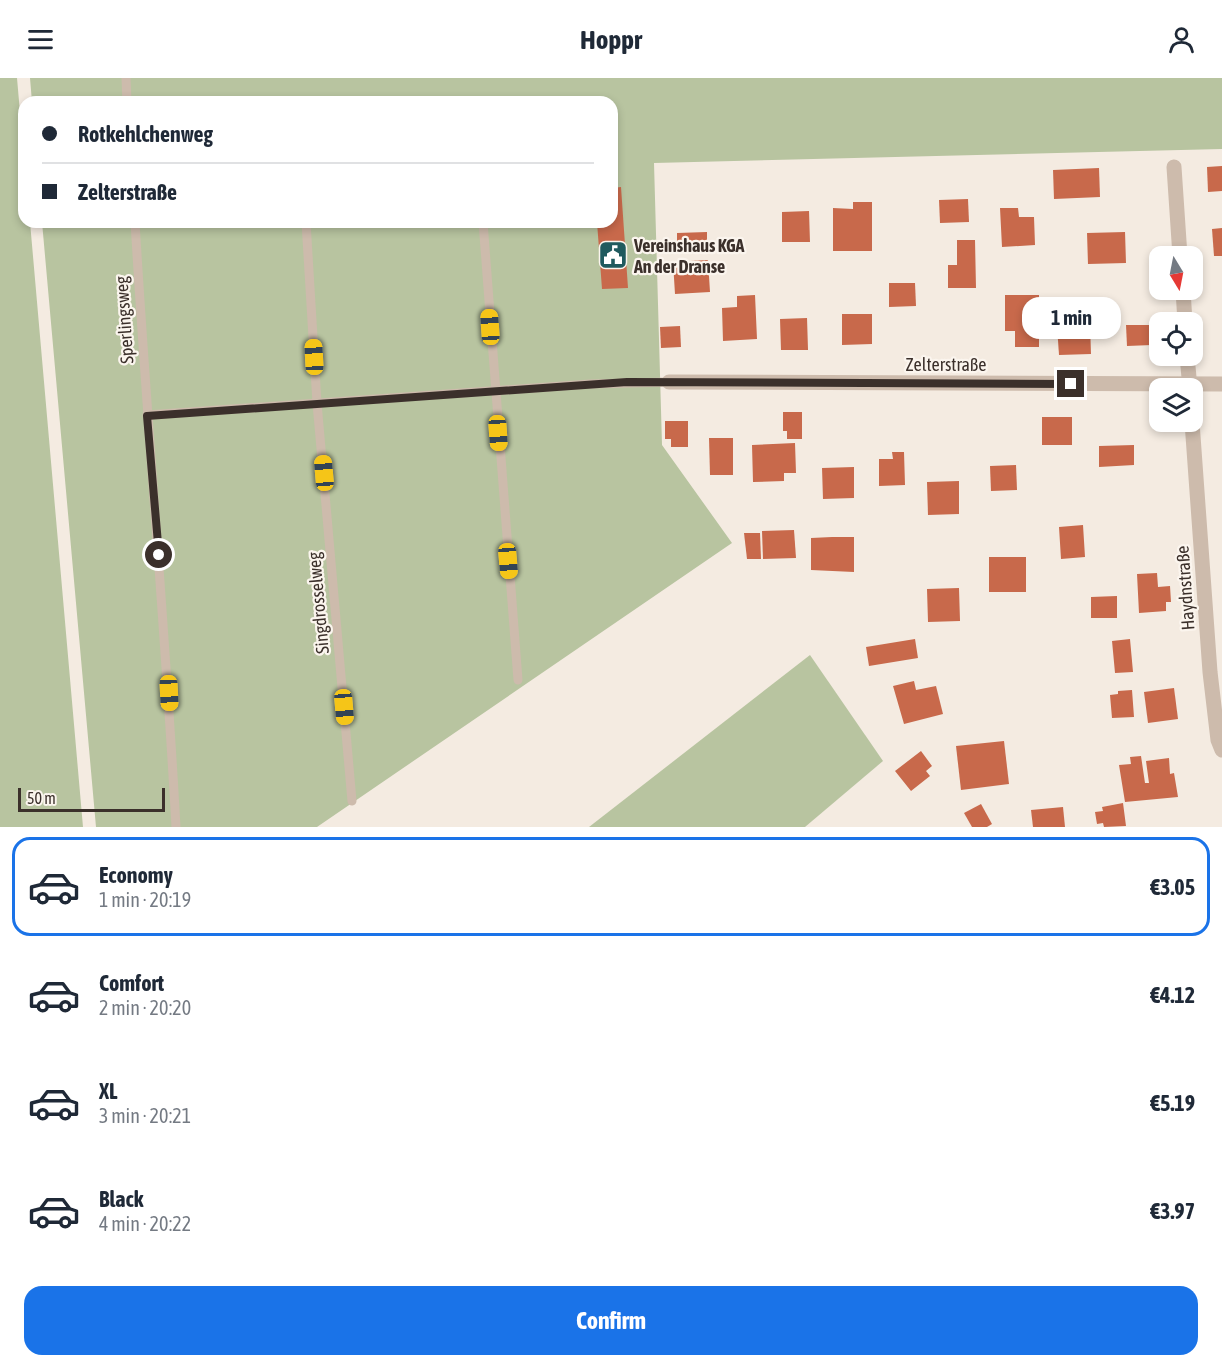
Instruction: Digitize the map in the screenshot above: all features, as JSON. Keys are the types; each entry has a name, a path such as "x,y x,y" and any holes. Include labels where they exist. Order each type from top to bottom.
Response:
{"street":[{"path":"1174,167 1179,246"},
{"name":"Zelterstraße","path":"669,382 1149,386"},
{"name":"Zelterstraße","path":"1203,385 1222,384"},
{"name":"Haydnstraße","path":"1193,432 1210,672 1218,740 1222,750"}],"lane":[{"path":"126,78 127,96"},
{"name":"Sperlingsweg","path":"135,228 147,416 166,649 176,827"},
{"name":"Singdrosselweg","path":"306,228 317,403 352,801"},
{"path":"483,228 518,680"},
{"path":"147,416 495,390 669,382"}],"green space":[{"path":"0,78 17,78 18,228 31,228 83,827 0,827"},
{"path":"30,78 1222,78 1222,149 654,163 662,445 732,543 317,827 96,827 43,228 618,228 618,96 32,96"},
{"path":"810,655 883,761 805,827 589,827"}],"building":[{"path":"1222,166 1222,191 1208,192 1207,167"},
{"path":"1099,168 1100,197 1054,199 1053,170"},
{"name":"Vereinshaus KGA An der Dranse","path":"618,187 621,187 628,288 602,289 597,228 618,228"},
{"path":"968,199 969,222 940,223 939,200"},
{"path":"853,202 872,202 872,251 833,251 833,208 853,209"},
{"path":"1000,208 1018,208 1019,217 1034,217 1035,245 1002,247"},
{"path":"809,211 810,242 782,242 782,212"},
{"path":"1222,228 1222,256 1214,256 1212,229"},
{"path":"707,232 707,242 677,243 677,233"},
{"path":"1125,232 1126,263 1088,264 1087,233"},
{"path":"957,240 975,240 976,288 948,288 948,265 957,265"},
{"path":"708,260 710,292 675,294 673,262"},
{"path":"889,283 915,283 916,306 889,307"},
{"path":"755,295 757,339 723,341 722,308 737,307 737,296"},
{"path":"1005,295 1039,295 1039,347 1015,347 1015,331 1005,331"},
{"path":"842,314 872,314 872,344 842,345"},
{"path":"807,318 808,350 781,350 780,319"},
{"path":"1090,324 1091,354 1059,355 1057,326"},
{"path":"1126,325 1149,325 1149,345 1127,346"},
{"path":"680,326 681,347 661,348 660,327"},
{"path":"783,412 802,412 802,439 787,439 787,431 783,431"},
{"path":"1042,417 1072,417 1072,445 1042,445"},
{"path":"665,421 688,421 688,447 671,447 671,439 665,439"},
{"path":"709,438 733,438 733,475 710,475"},
{"path":"795,443 796,473 784,473 784,481 753,482 752,445"},
{"path":"1134,445 1134,465 1099,467 1099,446"},
{"path":"892,452 904,452 905,485 879,486 879,459 893,459"},
{"path":"1016,465 1017,490 991,491 990,466"},
{"path":"854,467 854,498 823,499 822,468"},
{"path":"959,481 959,514 928,515 927,482"},
{"path":"1083,525 1085,557 1061,559 1059,527"},
{"path":"794,530 796,558 763,559 762,531"},
{"path":"744,533 760,533 761,559 747,559"},
{"path":"854,537 854,572 811,570 811,538"},
{"path":"989,557 1026,557 1026,592 989,592"},
{"path":"1157,573 1158,587 1170,586 1171,602 1166,602 1166,611 1139,613 1137,574"},
{"path":"959,588 960,621 928,622 927,589"},
{"path":"1117,596 1117,618 1091,618 1091,597"},
{"path":"915,639 918,658 869,666 866,647"},
{"path":"1130,639 1133,672 1115,673 1112,641"},
{"path":"914,681 916,690 936,686 943,714 904,724 893,686"},
{"path":"1174,688 1178,719 1148,723 1144,692"},
{"path":"1132,690 1134,717 1112,718 1110,695 1118,694 1118,691"},
{"path":"1004,741 1009,784 961,790 956,746"},
{"path":"921,751 932,766 926,771 930,776 911,791 895,771"},
{"path":"1141,756 1145,783 1149,783 1146,761 1169,758 1170,774 1174,773 1178,797 1125,802 1119,765 1131,764 1130,757"},
{"path":"1123,803 1126,826 1104,827 1103,823 1097,824 1095,812 1103,811 1102,807"},
{"path":"981,804 992,824 987,827 972,827 964,813"},
{"path":"1063,807 1065,827 1033,827 1031,810"}],"place":[{"name":"Vereinshaus KGA An der Dranse","path":"613,255"}],"route":[{"path":"159,555 147,416 627,382 1071,384"}]}
